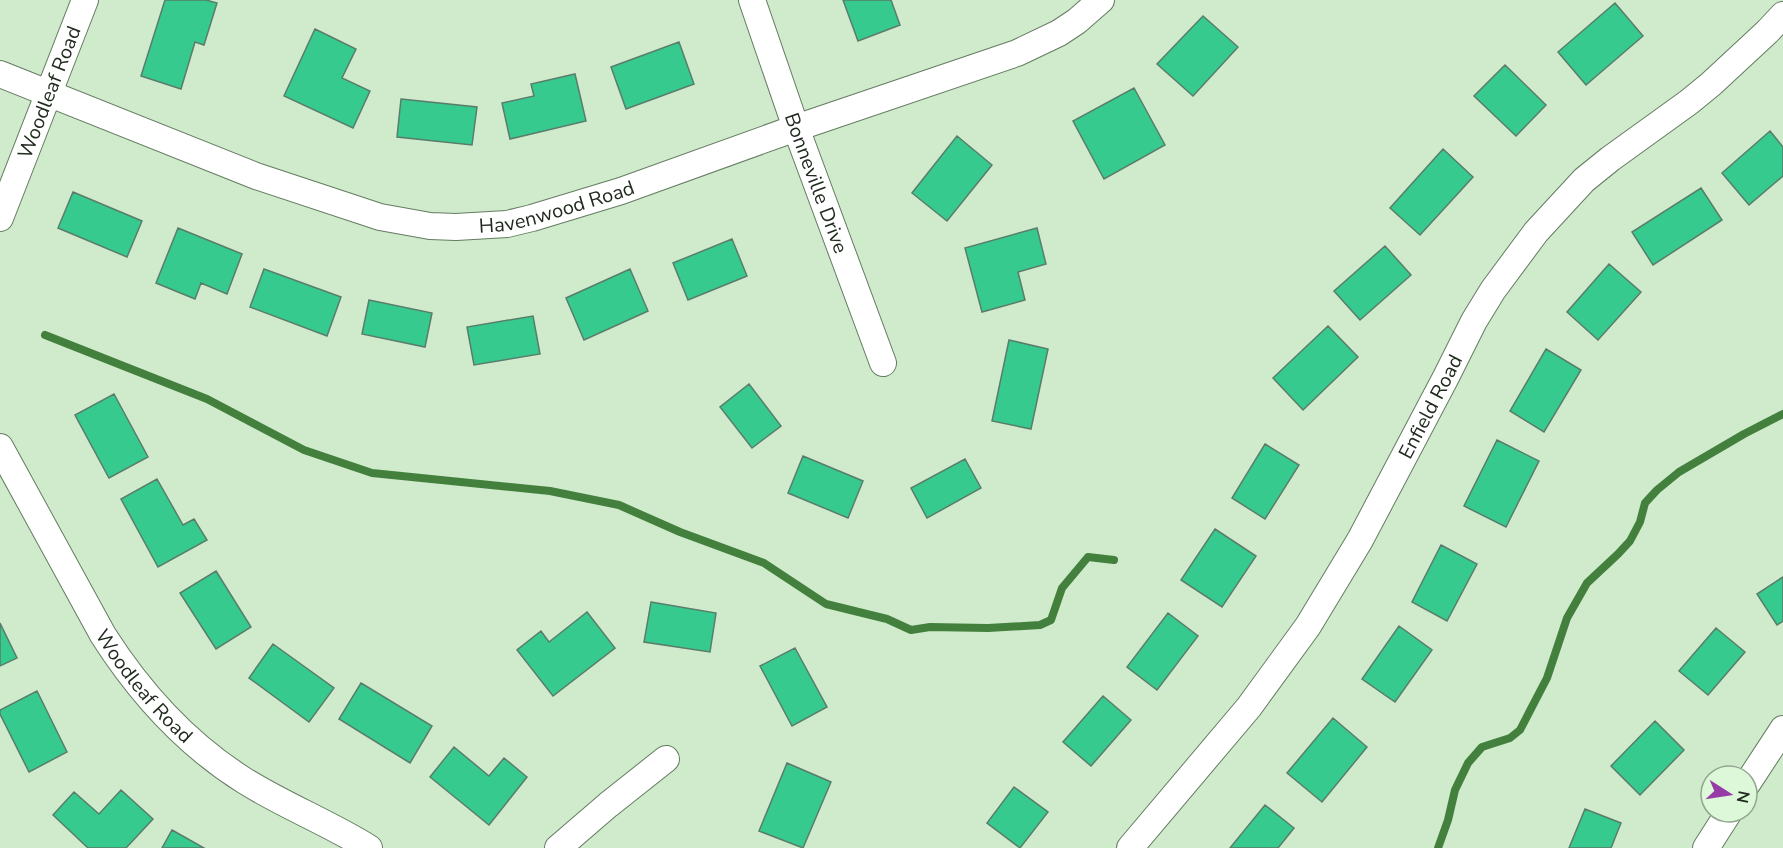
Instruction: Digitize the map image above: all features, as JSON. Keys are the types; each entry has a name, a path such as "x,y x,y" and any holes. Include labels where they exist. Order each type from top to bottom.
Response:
{"street":[{"name":"Woodleaf Road","path":"0,218 85,0"},
{"name":"Bonneville Drive","path":"752,0 796,128 883,363"},
{"name":"Havenwood Road","path":"0,74 256,176 369,213 430,226 507,224 621,191 796,128 1017,53 1059,33 1101,0"},
{"name":"Enfield Road","path":"1130,848 1249,707 1308,626 1360,540 1474,321 1493,290 1536,232 1584,180 1711,84 1783,15"},
{"name":"Woodleaf Road","path":"0,447 103,635 119,660 156,707 198,747 246,782 347,834 369,848"},
{"path":"1759,766 1783,729"},
{"path":"558,848 666,759"},
{"path":"1706,848 1721,824"}],"building":[{"path":"165,0 206,0 217,3 204,45 195,42 181,89 141,76"},
{"path":"843,0 891,0 900,25 858,41"},
{"path":"1615,3 1643,36 1586,85 1558,52"},
{"path":"1203,16 1238,47 1193,96 1157,64"},
{"path":"315,29 356,49 342,78 370,91 353,128 284,96"},
{"path":"679,42 694,84 626,109 611,67"},
{"path":"1505,65 1546,105 1516,136 1474,96"},
{"path":"575,74 586,121 510,139 502,103 534,96 531,84"},
{"path":"1134,88 1165,145 1104,179 1073,121"},
{"path":"401,99 477,107 472,145 397,137"},
{"path":"1770,131 1783,147 1783,176 1749,205 1722,173"},
{"path":"957,136 992,165 947,221 912,193"},
{"path":"1443,149 1473,177 1420,235 1390,208"},
{"path":"1701,188 1722,220 1653,265 1632,232"},
{"path":"73,192 142,221 127,257 58,228"},
{"path":"178,228 242,254 227,294 201,283 195,299 156,283"},
{"path":"1037,228 1046,264 1018,272 1025,300 982,312 965,248"},
{"path":"732,239 747,276 688,300 673,263"},
{"path":"1385,246 1411,275 1360,320 1334,291"},
{"path":"1609,264 1641,292 1598,340 1567,312"},
{"path":"264,269 341,297 327,336 250,307"},
{"path":"630,269 648,311 584,340 566,298"},
{"path":"369,300 432,313 425,347 362,334"},
{"path":"533,316 540,354 474,365 467,327"},
{"path":"1328,326 1358,357 1303,410 1273,378"},
{"path":"1009,340 1048,349 1031,429 992,421"},
{"path":"1546,349 1581,370 1544,432 1510,411"},
{"path":"749,384 781,426 752,448 720,407"},
{"path":"114,394 148,457 109,478 75,415"},
{"path":"1497,440 1539,461 1506,527 1464,506"},
{"path":"1265,444 1299,465 1265,519 1232,498"},
{"path":"803,456 863,481 848,518 788,493"},
{"path":"965,459 981,488 927,518 911,488"},
{"path":"157,479 183,525 194,519 207,540 158,567 121,499"},
{"path":"1215,529 1256,556 1222,607 1181,580"},
{"path":"1441,545 1477,564 1447,621 1412,602"},
{"path":"216,571 251,627 216,649 180,593"},
{"path":"1783,577 1783,621 1777,625 1757,594"},
{"path":"651,602 716,613 710,652 644,642"},
{"path":"587,612 615,648 553,696 517,650 541,631 549,642"},
{"path":"1168,613 1198,636 1157,690 1127,667"},
{"path":"0,623 17,658 0,666"},
{"path":"1399,626 1432,650 1395,702 1362,679"},
{"path":"1716,628 1745,652 1708,695 1679,671"},
{"path":"273,644 334,688 309,722 249,678"},
{"path":"795,648 827,707 792,726 760,666"},
{"path":"361,683 432,726 410,763 339,719"},
{"path":"37,691 67,752 29,772 0,710"},
{"path":"1103,696 1131,720 1091,766 1063,742"},
{"path":"1333,718 1367,747 1322,802 1287,773"},
{"path":"1655,721 1684,750 1640,795 1611,766"},
{"path":"454,747 489,776 504,758 527,777 489,825 430,777"},
{"path":"787,763 831,782 803,848 759,831"},
{"path":"1014,787 1048,812 1020,848 987,823"},
{"path":"121,790 153,819 126,848 88,848 53,815 74,792 99,814"},
{"path":"1265,805 1294,828 1278,848 1230,848"},
{"path":"1585,809 1621,823 1611,848 1569,848"},
{"path":"172,830 204,848 162,848"}],"waterway":[{"path":"45,335 207,399 304,450 372,473 550,491 619,505 680,532 764,563 826,604 887,619 911,630 930,627 988,628 1040,625 1051,620 1062,588 1088,557 1114,560"},
{"path":"1438,848 1455,790 1468,763 1482,747 1510,738 1520,730 1547,678 1567,618 1587,583 1630,541 1640,522 1645,503 1679,472 1783,414"}]}
